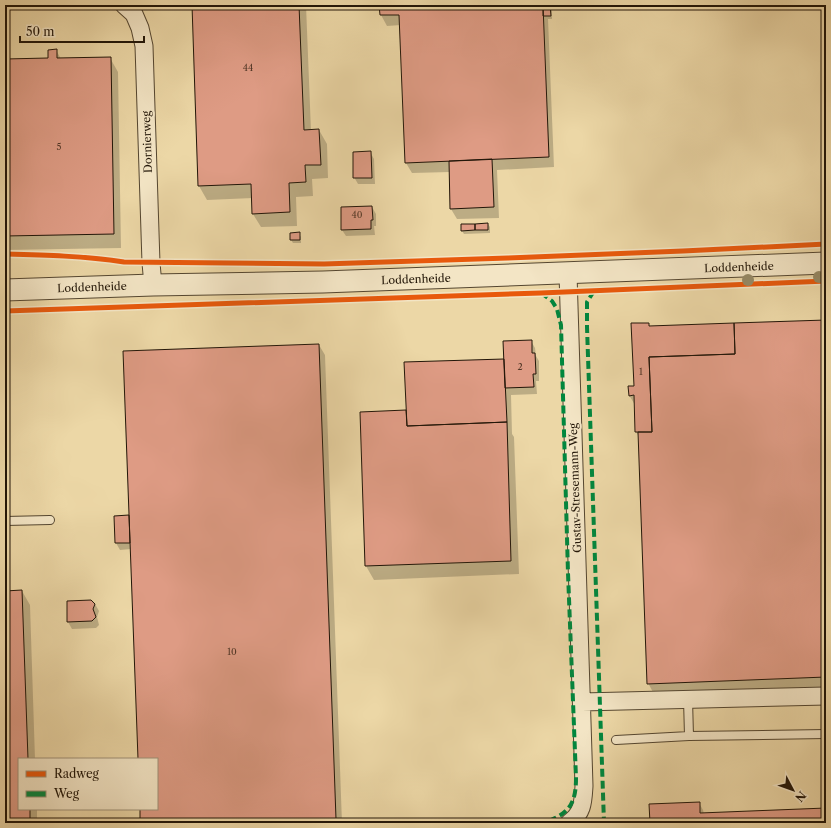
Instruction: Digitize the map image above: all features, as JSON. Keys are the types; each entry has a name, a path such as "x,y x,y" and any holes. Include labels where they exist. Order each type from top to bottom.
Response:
{"street":[{"name":"Dornierweg","path":"124,5 134,14 140,28 144,46 153,285"},
{"name":"Loddenheide","path":"5,290 568,274 826,263"},
{"name":"Gustav-Stresemann-Weg","path":"568,274 584,786 583,806 575,819 569,823"},
{"path":"582,702 826,696"}],"lane":[{"path":"5,521 50,520"},
{"path":"688,699 689,736"},
{"path":"616,740 689,736 826,734"}],"building":[{"path":"192,5 299,5 304,130 319,129 321,165 305,165 306,182 289,183 290,212 252,214 251,184 198,186"},
{"path":"379,5 543,5 549,157 405,163 399,15 380,15"},
{"path":"543,5 550,5 551,16 543,16"},
{"path":"57,49 57,58 111,57 114,234 5,236 5,59 48,58 48,50"},
{"path":"371,151 372,178 353,178 353,152"},
{"path":"492,159 494,207 450,209 449,161"},
{"path":"372,206 373,220 371,220 371,229 341,230 341,207"},
{"path":"488,223 488,230 475,230 475,224"},
{"path":"461,224 475,224 475,230 461,231"},
{"path":"300,232 300,240 290,240 290,233"},
{"path":"826,320 826,677 647,684 638,432 652,432 649,357 735,354 734,323"},
{"path":"631,323 649,323 649,326 734,323 735,354 649,357 652,432 635,432 634,395 629,396 628,386 634,386"},
{"path":"532,340 532,353 535,353 536,374 533,374 534,387 505,388 503,341"},
{"path":"319,344 336,819 219,823 140,823 140,810 158,810 158,758 138,758 123,351"},
{"path":"504,359 507,422 407,426 404,362"},
{"path":"406,410 407,426 507,422 511,561 365,566 360,412"},
{"path":"129,515 130,543 115,543 114,516"},
{"path":"22,590 28,758 18,758 18,810 30,810 30,823 5,823 5,591"},
{"path":"91,600 95,604 93,609 96,617 92,621 67,622 67,601"},
{"path":"700,802 700,813 826,808 826,823 650,823 649,804"}],"marked path":[{"path":"594,291 587,302 587,327 604,823"},
{"path":"541,293 552,301 557,309 561,325 568,573 576,778 574,796 570,807 561,815 543,823"}],"cycle path":[{"path":"5,254 50,255 124,262 324,264 508,258 826,244"},
{"path":"5,311 541,293 826,281"}]}
